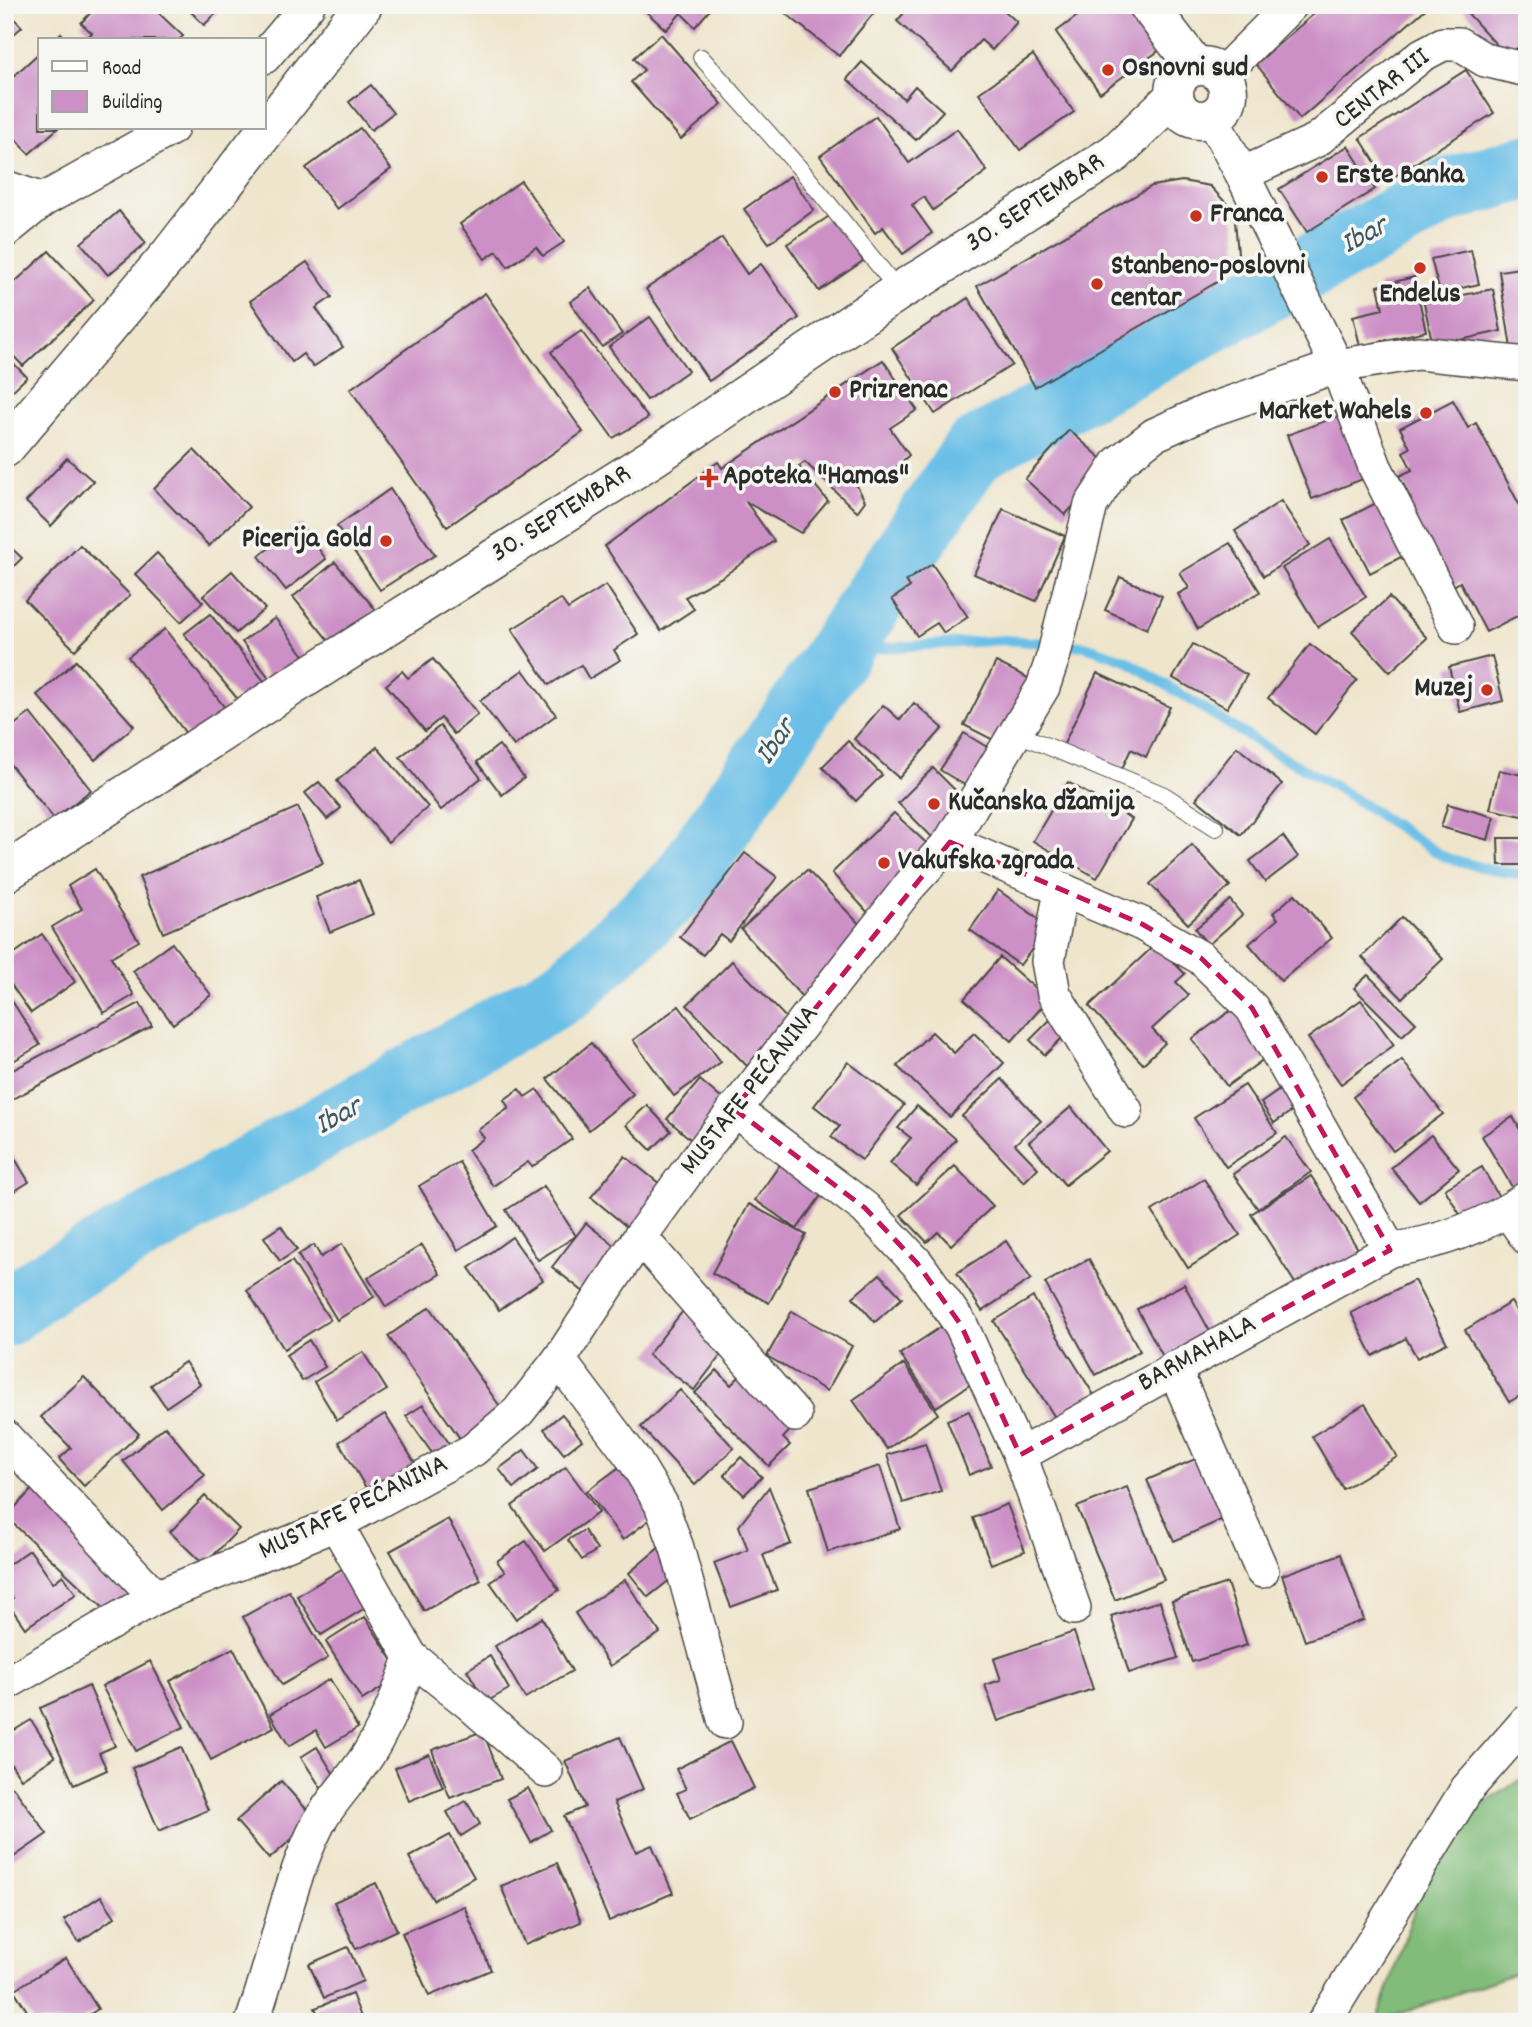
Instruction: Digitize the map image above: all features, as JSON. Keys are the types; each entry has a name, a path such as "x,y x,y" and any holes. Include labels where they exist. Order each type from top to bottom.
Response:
{"street":[{"path":"266,55 308,5"},
{"path":"5,448 170,254 363,5"},
{"path":"1148,5 1229,90 1225,107 1195,112"},
{"path":"1291,5 1208,70 1182,72 1175,84 1242,174 1331,354 1375,467 1456,627"},
{"name":"CENTAR III","path":"1242,174 1317,141 1422,55 1443,44 1459,44 1485,60 1527,70"},
{"name":"30. SEPTEMBAR","path":"5,873 294,685 654,457 898,290 925,276 1115,153 1195,112"},
{"path":"5,231 43,200 168,130"},
{"path":"5,187 43,200"},
{"name":"MUSTAFE PEĆANINA","path":"5,1684 156,1597 336,1524 473,1450 518,1412 559,1360 640,1237 734,1109 912,884 950,842 1043,687 1091,505 1119,462 1154,435 1331,354 1419,352 1527,364"},
{"path":"950,842 1142,924 1201,958 1252,1008 1390,1250"},
{"path":"1061,890 1048,961 1054,994 1126,1111"},
{"path":"734,1109 865,1208 918,1263 961,1325 1020,1455 1074,1608"},
{"path":"1517,1205 1527,1238"},
{"name":"BARMAHALA","path":"1020,1455 1390,1250 1423,1245 1452,1235 1517,1205"},
{"path":"640,1237 795,1415"},
{"path":"559,1360 635,1461 661,1504 677,1548 725,1722"},
{"path":"1174,1368 1262,1571"},
{"path":"5,1437 156,1597"},
{"path":"336,1524 411,1657 470,1704 546,1771"},
{"path":"252,2022 264,1988 286,1902 319,1823 371,1751 402,1686 411,1657"},
{"path":"1324,2022 1467,1789 1527,1721"}],"lane":[{"path":"701,57 804,173 898,290"},
{"path":"1016,733 1164,795 1216,828"}],"highlighted area":[{"path":"950,842 1142,924 1201,958 1252,1008 1390,1250 1020,1455 961,1325 917,1263 865,1208 734,1109"}],"green space":[{"path":"1527,1775 1527,1969 1377,2022 1439,1835"}],"building":[{"path":"98,5 114,5 117,8 119,5 150,5 183,36 87,38 92,33 81,23"},
{"path":"184,5 225,5 204,25"},
{"path":"639,5 714,5 695,27 681,13 666,30"},
{"path":"789,5 880,5 839,56 784,12"},
{"path":"911,5 998,5 1017,22 992,50 981,40 952,71 897,21"},
{"name":"Osnovni sud","path":"1092,5 1134,5 1164,47 1100,93 1056,32"},
{"path":"1324,5 1430,5 1300,119 1256,64"},
{"path":"1460,5 1527,5 1527,42 1506,55"},
{"path":"5,9 22,27 5,42"},
{"path":"661,34 722,104 681,139 631,82 644,70 634,58"},
{"path":"38,54 38,130 56,130 29,154 5,127 5,84"},
{"path":"1033,55 1074,112 1020,150 979,93"},
{"path":"862,62 904,99 915,86 943,111 916,140 847,79"},
{"path":"1466,70 1494,113 1387,181 1360,138"},
{"path":"371,85 393,113 371,130 349,102"},
{"path":"876,116 909,163 957,129 987,171 933,210 924,197 912,205 932,233 903,254 883,227 875,233 820,156"},
{"path":"360,128 391,169 337,209 306,168"},
{"path":"1348,146 1375,189 1307,232 1279,189"},
{"path":"790,176 814,210 769,243 744,209"},
{"path":"521,181 564,242 543,256 536,247 508,267 497,251 485,259 460,224"},
{"name":"Stanbeno-poslovni centar","path":"1182,181 1210,186 1227,204 1235,221 1238,253 1217,282 1035,387 977,286 1152,186"},
{"path":"119,211 146,243 108,275 81,243"},
{"path":"831,215 863,261 819,291 787,244"},
{"path":"722,238 747,274 761,264 799,318 709,381 646,289"},
{"path":"1471,250 1479,284 1440,293 1431,259"},
{"path":"49,251 94,300 23,366 5,347 5,291"},
{"path":"307,262 332,297 316,308 343,347 313,367 303,354 292,362 250,301"},
{"path":"1527,267 1527,345 1511,348 1499,271"},
{"path":"1414,277 1426,331 1360,346 1353,316 1383,309 1378,286"},
{"path":"590,288 622,334 602,347 570,302"},
{"path":"1493,289 1501,331 1433,346 1424,303"},
{"path":"485,293 583,432 447,527 350,389"},
{"path":"968,298 1012,365 935,414 892,348"},
{"path":"650,317 688,371 647,400 609,347"},
{"path":"581,331 648,418 613,438 551,352"},
{"path":"5,355 27,377 5,398"},
{"path":"883,360 917,410 890,428 909,455 883,480 873,471 856,484 865,501 857,512 805,462 799,466 828,501 801,533 746,502 774,541 722,577 685,597 694,609 661,631 605,546 718,462 722,468"},
{"path":"1453,400 1468,428 1476,423 1527,519 1527,611 1486,632 1460,582 1450,588 1405,502 1411,499 1399,476 1412,470 1403,452 1410,448 1400,428"},
{"path":"1344,414 1368,477 1312,499 1287,435"},
{"path":"1069,430 1110,466 1065,515 1025,479"},
{"path":"194,450 249,507 209,546 154,489"},
{"path":"67,458 93,481 51,526 26,502"},
{"name":"Picerija Gold","path":"390,489 435,555 380,590 337,526"},
{"path":"1382,500 1409,553 1370,573 1343,520"},
{"path":"1281,501 1310,545 1264,576 1235,531"},
{"path":"1003,509 1065,536 1036,601 974,574"},
{"path":"300,524 326,559 286,590 259,556"},
{"path":"1330,539 1366,597 1318,627 1282,568"},
{"path":"5,542 22,558 5,575"},
{"path":"1230,543 1260,592 1198,629 1178,594 1189,588 1180,573"},
{"path":"80,545 130,595 75,650 25,600"},
{"path":"157,553 203,602 181,622 135,574"},
{"path":"335,562 376,610 333,646 293,597"},
{"path":"932,564 968,617 944,633 937,623 917,636 892,599 910,587 906,581"},
{"path":"232,571 265,609 236,633 203,596"},
{"path":"1120,577 1162,596 1147,629 1105,610"},
{"path":"606,585 638,634 614,650 620,660 589,679 581,665 549,685 512,629 561,599 568,609"},
{"path":"1389,597 1427,638 1390,672 1352,631"},
{"path":"210,614 265,682 240,702 184,634"},
{"path":"275,618 306,658 273,683 242,642"},
{"path":"165,629 228,712 191,740 128,657"},
{"path":"1193,644 1247,675 1227,708 1173,678"},
{"path":"1310,644 1357,680 1315,734 1268,698"},
{"path":"1492,656 1503,701 1460,712 1449,667"},
{"path":"433,659 478,714 454,734 441,718 425,731 386,685 402,671 408,678"},
{"path":"76,661 134,726 95,760 37,695"},
{"path":"996,662 1038,683 1005,746 964,725"},
{"path":"523,670 556,715 514,746 480,701"},
{"path":"1097,673 1170,707 1146,757 1131,749 1120,773 1063,746"},
{"path":"914,703 943,728 899,778 854,739 883,705 900,720"},
{"path":"30,713 91,790 54,819 5,758 5,732"},
{"path":"440,726 481,778 441,810 400,757"},
{"path":"964,733 1000,755 976,792 940,770"},
{"path":"848,741 882,775 856,801 822,767"},
{"path":"499,745 524,778 502,795 477,762"},
{"path":"377,747 428,807 388,842 337,781"},
{"path":"1237,747 1282,784 1241,835 1196,799"},
{"name":"Kučanska džamija","path":"933,768 970,805 935,840 898,803"},
{"path":"1499,770 1527,776 1527,817 1490,809"},
{"path":"319,782 341,808 327,819 305,793"},
{"path":"1068,782 1132,819 1097,878 1033,841"},
{"path":"1448,804 1494,817 1488,840 1441,827"},
{"path":"298,807 323,863 163,933 139,877"},
{"name":"Vakufska zgrada","path":"894,813 936,852 871,916 832,873"},
{"path":"1283,836 1298,857 1265,882 1250,861"},
{"path":"1498,838 1527,838 1527,865 1499,865"},
{"path":"1192,845 1230,886 1188,924 1150,884"},
{"path":"745,853 777,877 729,941 720,934 703,955 680,937"},
{"path":"95,869 139,941 111,957 134,995 104,1013 52,927 82,909 68,886"},
{"path":"807,870 871,936 803,998 741,929"},
{"path":"359,880 373,914 330,932 316,897"},
{"path":"998,890 1049,926 1020,965 970,930"},
{"path":"1295,894 1332,938 1281,981 1249,944 1278,919 1273,913"},
{"path":"1230,900 1242,915 1208,945 1195,929"},
{"path":"1402,917 1443,959 1402,998 1362,957"},
{"path":"42,934 75,982 31,1013 5,976 5,960"},
{"path":"172,943 211,995 173,1024 133,971"},
{"path":"1156,944 1185,974 1176,982 1189,995 1152,1029 1165,1043 1143,1064 1089,1006"},
{"path":"1000,957 1048,1000 1012,1041 964,999"},
{"path":"732,961 791,1023 747,1066 687,1005"},
{"path":"1368,975 1416,1023 1402,1036 1354,988"},
{"path":"5,990 40,1045 5,1066"},
{"path":"1361,1000 1394,1045 1341,1084 1308,1038"},
{"path":"140,1003 152,1026 5,1103 5,1074"},
{"path":"679,1006 721,1062 674,1096 633,1040"},
{"path":"1233,1009 1268,1056 1227,1086 1192,1039"},
{"path":"1057,1013 1072,1028 1045,1055 1030,1040"},
{"path":"932,1032 954,1053 974,1033 1004,1063 950,1117 897,1066"},
{"path":"591,1043 633,1094 589,1130 547,1079"},
{"path":"1402,1060 1443,1114 1393,1151 1353,1097"},
{"path":"848,1062 904,1105 862,1160 831,1137 840,1126 814,1106"},
{"path":"1002,1079 1041,1121 1015,1144 1038,1168 1024,1182 962,1116"},
{"path":"700,1080 729,1105 696,1144 667,1119"},
{"path":"1291,1082 1305,1102 1274,1123 1261,1103"},
{"path":"1245,1085 1277,1133 1226,1167 1194,1118"},
{"path":"519,1089 525,1097 537,1089 572,1139 532,1167 528,1162 493,1186 468,1150 484,1138 478,1130 509,1108 504,1100"},
{"path":"647,1105 671,1131 651,1150 626,1125"},
{"path":"917,1106 956,1139 916,1185 890,1163 911,1138 898,1128"},
{"path":"1071,1107 1107,1151 1065,1185 1029,1142"},
{"path":"1513,1117 1522,1133 1527,1130 1527,1192 1518,1197 1482,1136"},
{"path":"1431,1135 1459,1169 1419,1202 1391,1168"},
{"path":"1286,1137 1311,1172 1258,1209 1233,1174"},
{"path":"5,1142 29,1182 5,1197"},
{"path":"788,1153 830,1183 797,1229 755,1200"},
{"path":"625,1156 671,1193 637,1235 591,1197"},
{"path":"459,1162 497,1226 458,1250 419,1186"},
{"path":"955,1166 993,1206 951,1245 938,1232 927,1242 901,1215"},
{"path":"1482,1167 1503,1204 1466,1225 1445,1189"},
{"path":"1311,1176 1362,1255 1302,1294 1251,1214"},
{"path":"1204,1179 1240,1235 1188,1268 1152,1211"},
{"path":"544,1186 576,1236 538,1260 506,1210"},
{"path":"749,1204 806,1235 769,1303 712,1273"},
{"path":"586,1223 624,1253 589,1296 552,1267"},
{"path":"281,1226 297,1250 280,1261 264,1237"},
{"path":"512,1237 543,1280 499,1310 469,1268"},
{"path":"1006,1241 1031,1279 982,1311 957,1273"},
{"path":"342,1244 374,1297 337,1320 298,1255 314,1245 321,1257"},
{"path":"422,1245 440,1274 386,1307 368,1278"},
{"path":"1089,1259 1140,1351 1096,1375 1045,1283"},
{"path":"292,1261 330,1320 284,1349 247,1290"},
{"path":"880,1274 902,1298 875,1322 853,1297"},
{"path":"1414,1280 1447,1343 1417,1358 1406,1338 1373,1356 1351,1313"},
{"path":"1184,1284 1213,1337 1166,1362 1137,1309"},
{"path":"1033,1297 1094,1395 1056,1419 994,1321"},
{"path":"1511,1302 1527,1329 1527,1392 1509,1402 1465,1330"},
{"path":"430,1307 506,1415 464,1444 388,1336"},
{"path":"683,1311 728,1346 694,1390 648,1355"},
{"path":"792,1311 852,1346 827,1391 767,1356"},
{"path":"947,1323 983,1376 936,1407 900,1354"},
{"path":"309,1340 325,1367 302,1381 286,1355"},
{"path":"363,1352 387,1390 337,1420 314,1382"},
{"path":"185,1362 200,1384 166,1407 151,1385"},
{"path":"904,1364 938,1414 887,1449 853,1400"},
{"path":"717,1370 731,1385 744,1372 797,1423 783,1438 790,1445 769,1466 695,1393"},
{"path":"84,1377 139,1434 84,1486 59,1459 71,1448 41,1417"},
{"path":"680,1390 734,1448 695,1485 641,1427"},
{"path":"1365,1404 1397,1457 1343,1489 1312,1436"},
{"path":"423,1405 453,1449 437,1460 406,1416"},
{"path":"969,1411 991,1466 969,1475 947,1420"},
{"path":"385,1414 416,1465 369,1493 339,1442"},
{"path":"562,1414 582,1440 564,1454 544,1429"},
{"path":"165,1426 205,1475 163,1510 123,1461"},
{"path":"925,1443 941,1491 903,1503 887,1455"},
{"path":"524,1450 538,1469 514,1488 499,1469"},
{"path":"1202,1456 1228,1517 1174,1541 1147,1480"},
{"path":"741,1457 762,1477 744,1495 724,1475"},
{"path":"625,1463 661,1511 623,1540 587,1491"},
{"path":"880,1466 900,1529 828,1552 809,1488"},
{"path":"566,1467 599,1512 545,1551 512,1506"},
{"path":"35,1486 140,1584 111,1615 6,1517"},
{"path":"769,1487 791,1544 763,1555 777,1590 731,1607 714,1563 748,1550 739,1526"},
{"path":"1127,1487 1164,1580 1115,1600 1077,1507"},
{"path":"205,1496 239,1529 204,1565 170,1532"},
{"path":"1007,1504 1025,1551 991,1564 973,1518"},
{"path":"448,1519 481,1580 424,1611 390,1551"},
{"path":"584,1530 597,1550 582,1560 568,1540"},
{"path":"526,1541 559,1590 516,1619 490,1582 505,1572 497,1561"},
{"path":"661,1546 681,1571 648,1597 629,1573"},
{"path":"30,1550 53,1583 63,1575 76,1594 25,1628 7,1602 13,1598 5,1587 5,1567"},
{"path":"1341,1554 1364,1620 1305,1641 1282,1575"},
{"path":"350,1564 373,1603 321,1635 297,1596"},
{"path":"625,1580 660,1633 610,1666 575,1613"},
{"path":"1227,1583 1247,1645 1192,1662 1172,1601"},
{"path":"289,1591 328,1658 282,1685 243,1617"},
{"path":"1160,1601 1178,1658 1129,1673 1111,1616"},
{"path":"365,1617 402,1675 362,1700 326,1642"},
{"path":"542,1618 572,1671 525,1698 495,1646"},
{"path":"1074,1632 1093,1689 998,1721 985,1685 1001,1680 994,1659"},
{"path":"233,1648 274,1727 211,1760 170,1681"},
{"path":"490,1656 509,1689 486,1702 467,1670"},
{"path":"150,1661 184,1727 136,1751 102,1686"},
{"path":"330,1679 358,1728 326,1747 316,1730 289,1746 270,1714"},
{"path":"89,1686 115,1746 99,1753 107,1770 74,1785 40,1708"},
{"path":"31,1720 55,1757 21,1779 5,1755 5,1736"},
{"path":"483,1731 501,1779 450,1798 432,1750"},
{"path":"620,1737 643,1789 614,1802 636,1852 652,1845 673,1893 609,1921 564,1816 585,1807 565,1761"},
{"path":"731,1741 754,1788 690,1819 677,1793 686,1789 676,1769"},
{"path":"181,1747 208,1810 159,1831 132,1768"},
{"path":"317,1747 338,1781 323,1791 301,1757"},
{"path":"429,1754 443,1787 409,1801 395,1768"},
{"path":"281,1781 315,1819 269,1859 236,1821"},
{"path":"13,1787 47,1834 5,1863 5,1792"},
{"path":"528,1788 551,1830 531,1842 507,1799"},
{"path":"466,1801 480,1824 461,1836 447,1812"},
{"path":"450,1835 474,1877 433,1900 409,1857"},
{"path":"557,1863 581,1922 525,1945 501,1886"},
{"path":"376,1883 397,1930 356,1949 334,1902"},
{"path":"101,1896 115,1917 79,1942 64,1920"},
{"path":"464,1906 491,1970 429,1996 402,1933"},
{"path":"348,1947 363,1981 324,1998 309,1964"},
{"path":"66,1958 98,2009 78,2022 34,2022 14,1990"},
{"path":"352,1994 363,2022 321,2022 315,2008"},
{"path":"141,2014 146,2022 130,2022"}],"waterway":[{"name":"Ibar","path":"5,1314 46,1283 568,989 681,884 974,451 1449,190 1527,167"},
{"path":"835,656 881,648 1005,640 1085,646 1126,660 1265,747 1336,787 1444,857 1491,870 1527,875"}],"place":[{"name":"Osnovni sud","path":"1108,70"},
{"name":"Erste Banka","path":"1322,177"},
{"name":"Franca","path":"1196,216"},
{"name":"Endelus","path":"1420,268"},
{"name":"Stanbeno-poslovni centar","path":"1097,284"},
{"name":"Prizrenac","path":"835,392"},
{"name":"Market Wahels","path":"1426,413"},
{"name":"Apoteka \"Hamas\"","path":"709,478"},
{"name":"Picerija Gold","path":"386,541"},
{"name":"Muzej","path":"1487,690"},
{"name":"Kučanska džamija","path":"934,804"},
{"name":"Vakufska zgrada","path":"884,863"}]}
